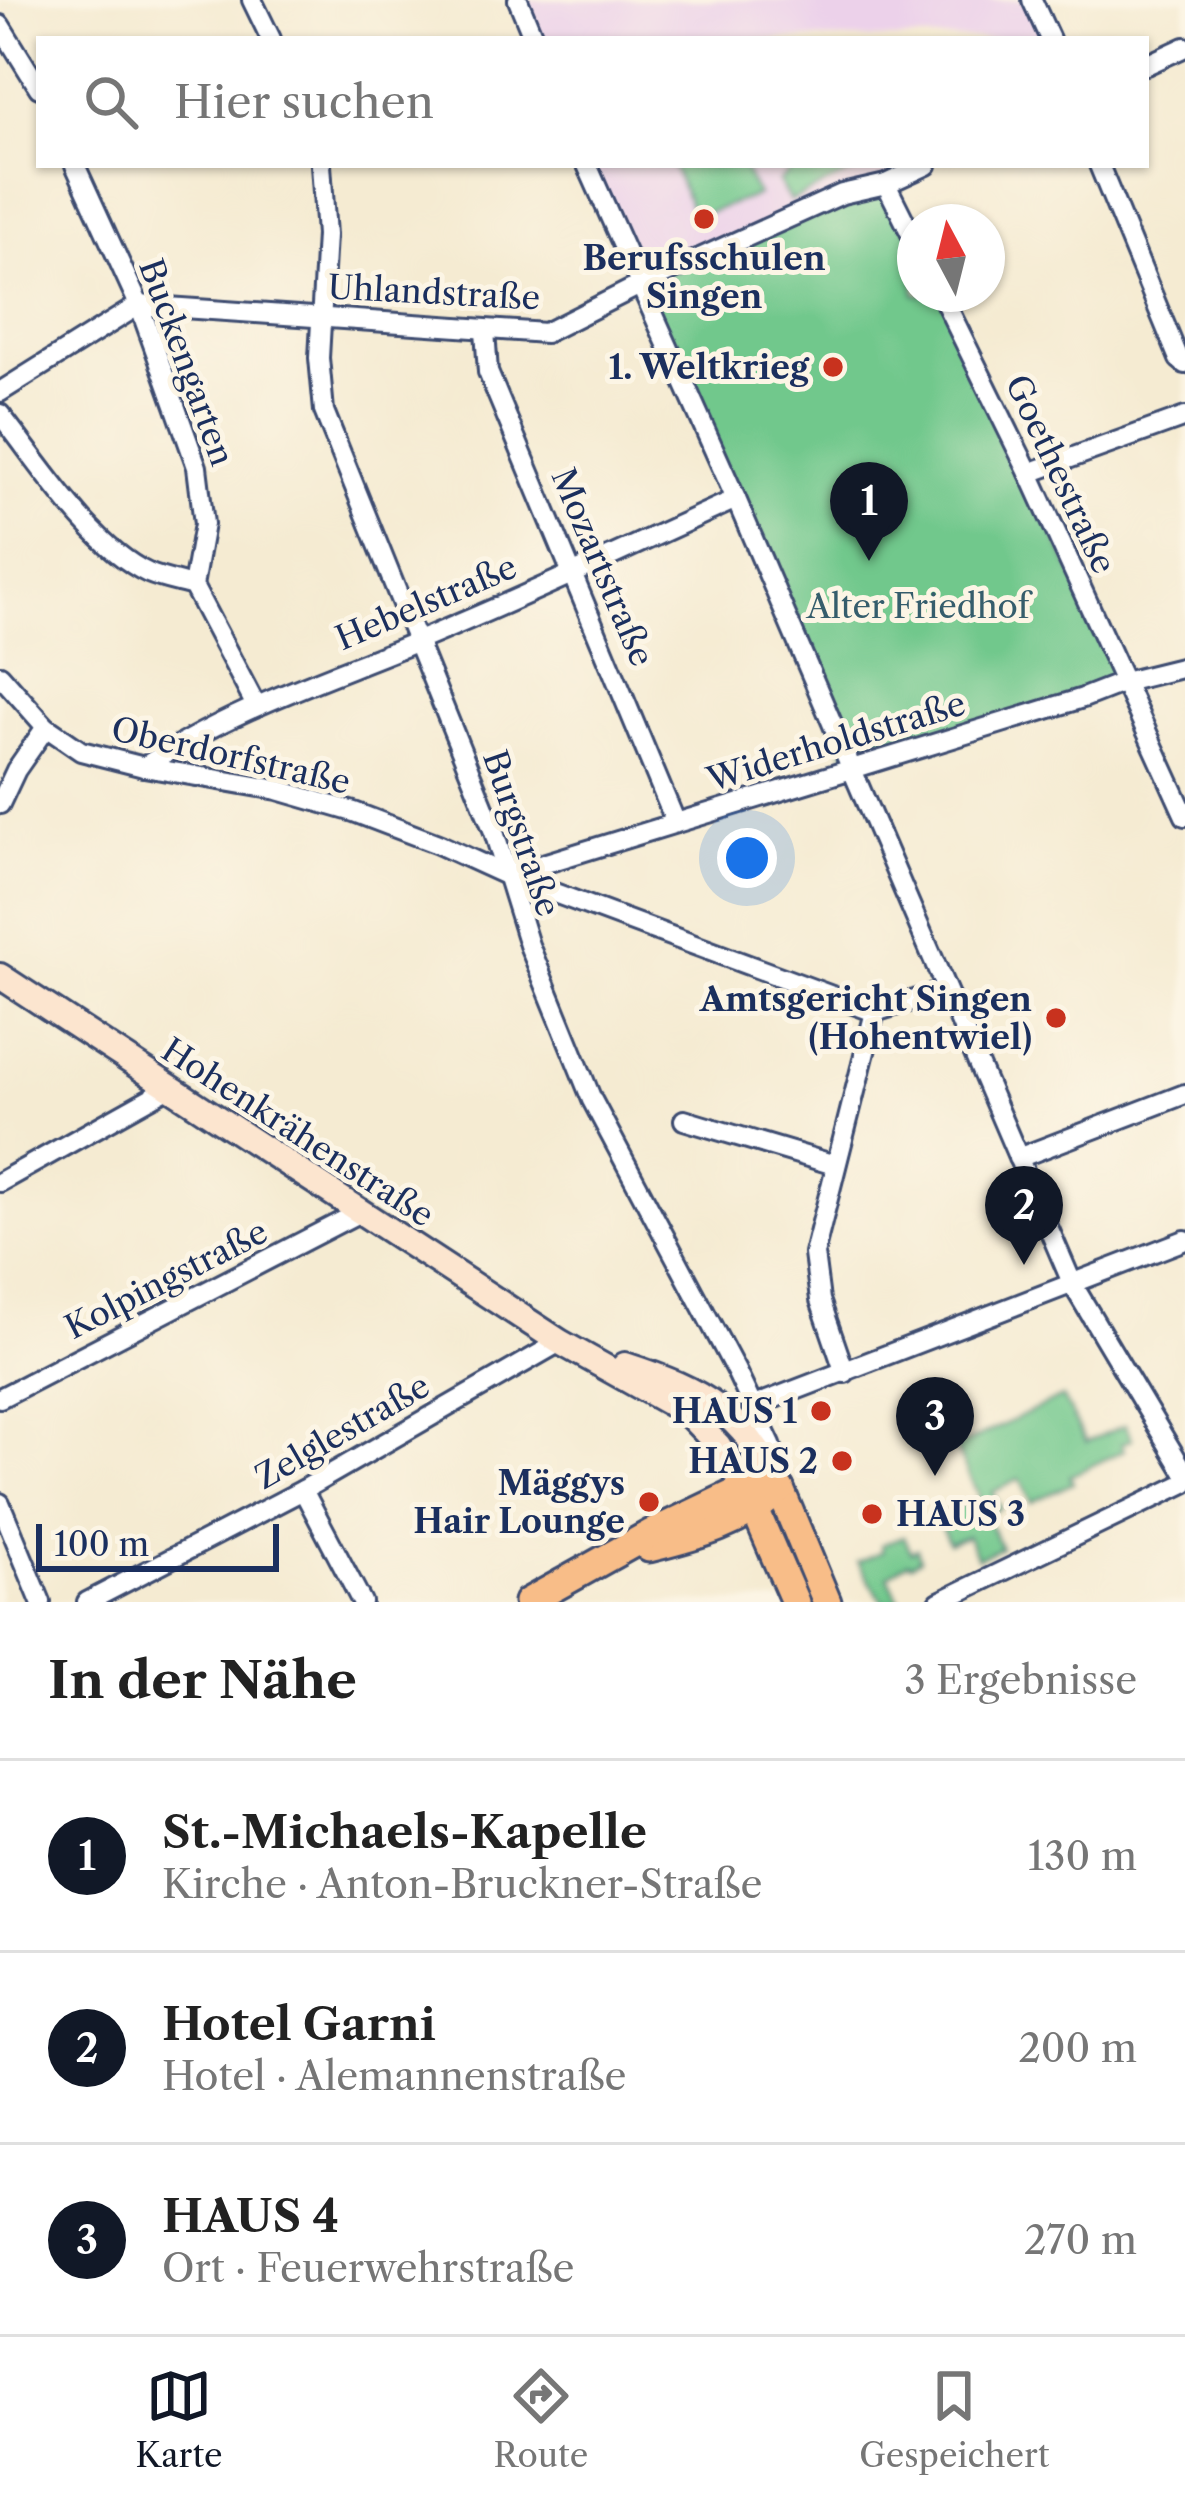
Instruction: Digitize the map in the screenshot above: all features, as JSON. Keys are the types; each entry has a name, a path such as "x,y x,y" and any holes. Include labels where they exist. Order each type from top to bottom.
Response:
{"main road":[{"name":"Hohenkrähenstraße","path":"0,976 560,1342 687,1413 718,1444 751,1500"},
{"name":"Hohenkrähenstraße","path":"560,1342 742,1410 780,1489"},
{"path":"687,1413 742,1410"},
{"path":"528,1602 650,1534 780,1489 827,1602"},
{"path":"751,1500 795,1602"}],"street":[{"path":"252,0 270,36"},
{"path":"518,0 533,36"},
{"path":"1032,0 1049,36"},
{"path":"0,26 36,83"},
{"path":"1149,64 1185,47"},
{"name":"Buckengarten","path":"76,168 139,305 197,467 204,524 194,586"},
{"name":"Burgstraße","path":"321,168 326,236 319,358 324,411 420,640 494,832 529,945 592,1100 742,1410"},
{"path":"588,168 736,499 1073,1285 1182,1462"},
{"name":"Uhlandstraße","path":"139,305 545,333 842,194 886,184 921,168"},
{"path":"1101,168 1185,364"},
{"path":"886,184 897,206"},
{"path":"0,392 139,305"},
{"name":"Goethestraße","path":"949,312 1029,473 1185,816"},
{"name":"Mozartstraße","path":"485,332 488,372 676,823"},
{"path":"0,414 82,516 118,552 148,573 194,586 255,704"},
{"path":"1029,473 1185,417"},
{"name":"Hebelstraße","path":"144,767 255,704 420,640 736,499"},
{"name":"Widerholdstraße","path":"506,875 1185,667"},
{"name":"Oberdorfstraße","path":"0,675 46,727 81,751 297,795 438,844 506,875 875,1012"},
{"path":"0,804 16,770 46,727"},
{"path":"845,1373 820,1300 814,1254 875,1012 946,990"},
{"path":"0,1182 170,1087"},
{"path":"1018,1158 1185,1094"},
{"path":"684,1120 835,1165"},
{"name":"Kolpingstraße","path":"0,1399 360,1212"},
{"path":"742,1410 1185,1240"},
{"name":"Zelglestraße","path":"87,1602 303,1490 560,1342"},
{"path":"939,1602 1185,1483"},
{"path":"303,1490 362,1602"},
{"path":"0,1503 40,1602"}],"shaded area":[{"path":"518,0 1032,0 1049,36 533,36"},
{"name":"Berufsschulen Singen","path":"588,168 920,168 640,285"}],"green space":[{"path":"673,168 743,168 758,195 695,217"},
{"path":"794,168 862,168 790,201 778,182"},
{"name":"Alter Friedhof","path":"886,184 897,206 897,312 949,312 1124,682 851,767 640,285"},
{"path":"1062,1397 1086,1442 1125,1425 1132,1439 1121,1444 1124,1450 1070,1476 1073,1483 1031,1502 1020,1479 993,1492 1000,1508 985,1516 1001,1548 977,1558 967,1536 949,1543 936,1518 980,1498 955,1448"},
{"path":"904,1536 920,1559 888,1576 900,1602 883,1602 858,1562"}],"place":[{"name":"Berufsschulen Singen","path":"704,219"},
{"name":"1. Weltkrieg","path":"833,367"},
{"name":"St.-Michaels-Kapelle","path":"869,561"},
{"name":"Amtsgericht Singen (Hohentwiel)","path":"1056,1018"},
{"name":"Hotel Garni","path":"1024,1265"},
{"name":"HAUS 1","path":"821,1411"},
{"name":"HAUS 2","path":"842,1461"},
{"name":"HAUS 4","path":"935,1476"},
{"name":"Mäggys Hair Lounge","path":"649,1502"},
{"name":"HAUS 3","path":"872,1514"}]}
